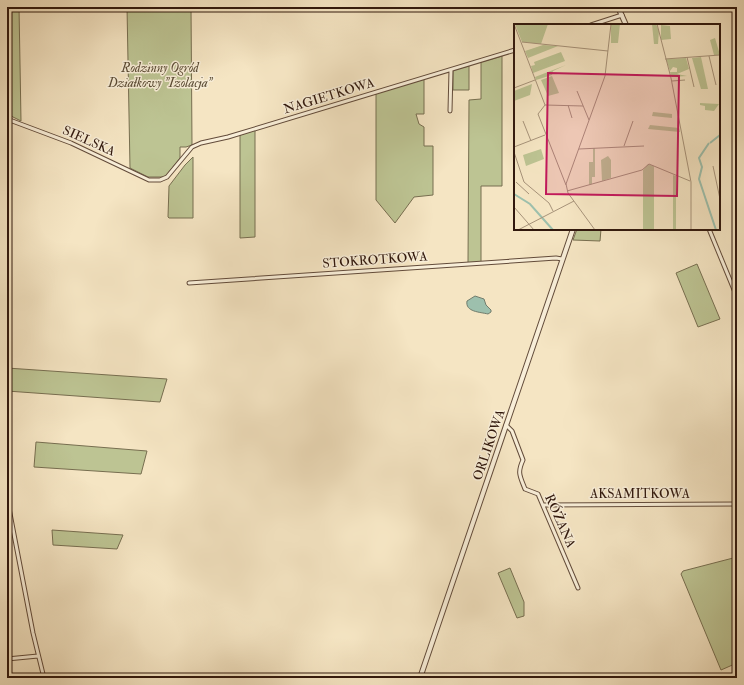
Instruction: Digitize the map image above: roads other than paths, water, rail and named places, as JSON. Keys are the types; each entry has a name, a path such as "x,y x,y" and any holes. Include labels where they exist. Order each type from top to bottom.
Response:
{"street":[{"path":"618,7 626,24"},
{"path":"594,24 622,15"},
{"name":"NAGIETKOWA","path":"163,180 192,147 201,143 228,137 514,50"},
{"path":"450,70 450,111"},
{"name":"SIELSKA","path":"7,119 71,143 149,180 163,180"},
{"name":"ORLIKOWA","path":"420,678 572,230"},
{"path":"708,230 737,296"},
{"name":"STOKROTKOWA","path":"189,283 556,258 562,259"},
{"name":"RÓŻANA","path":"506,425 512,431 523,460 519,470 519,476 525,489 538,494 578,588"},
{"path":"7,498 38,656 44,678"},
{"name":"AKSAMITKOWA","path":"543,505 737,504"},
{"path":"7,659 38,656"}],"park label":[{"name":"Rodzinny Ogród Działkowy \"Izolacja\"","path":"160,76"}]}
